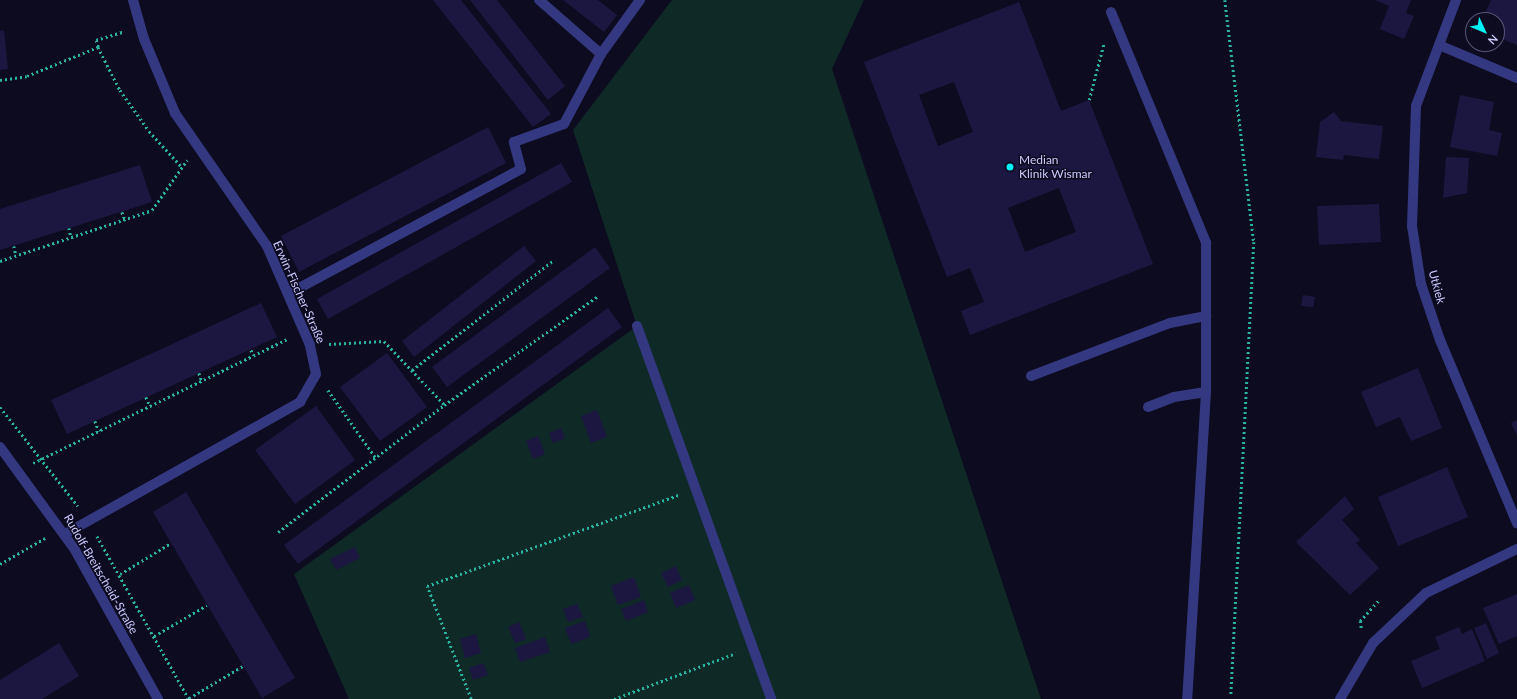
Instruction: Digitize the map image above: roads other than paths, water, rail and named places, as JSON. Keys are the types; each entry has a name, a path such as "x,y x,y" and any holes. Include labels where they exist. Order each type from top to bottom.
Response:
{"street":[{"name":"Erwin-Fischer-Straße","path":"63,531 88,522 300,402 316,374 310,345 267,246 200,152 176,113 140,26 133,0"},
{"path":"539,0 601,54"},
{"path":"288,294 520,169 514,142 564,124 601,54 640,0"},
{"name":"Utkiek","path":"1456,0 1416,106 1412,226 1419,270 1440,340 1517,523"},
{"path":"1112,12 1206,243 1206,392 1187,699"},
{"path":"1439,45 1517,78"},
{"path":"1031,376 1170,323 1206,316"},
{"path":"637,326 694,490 771,699"},
{"path":"1148,408 1174,397 1206,392"},
{"name":"Rudolf-Breitscheid-Straße","path":"0,447 63,531 158,699"},
{"path":"1340,699 1374,643 1426,593 1517,549"}],"place":[{"name":"Median Klinik Wismar","path":"1010,167"}]}
